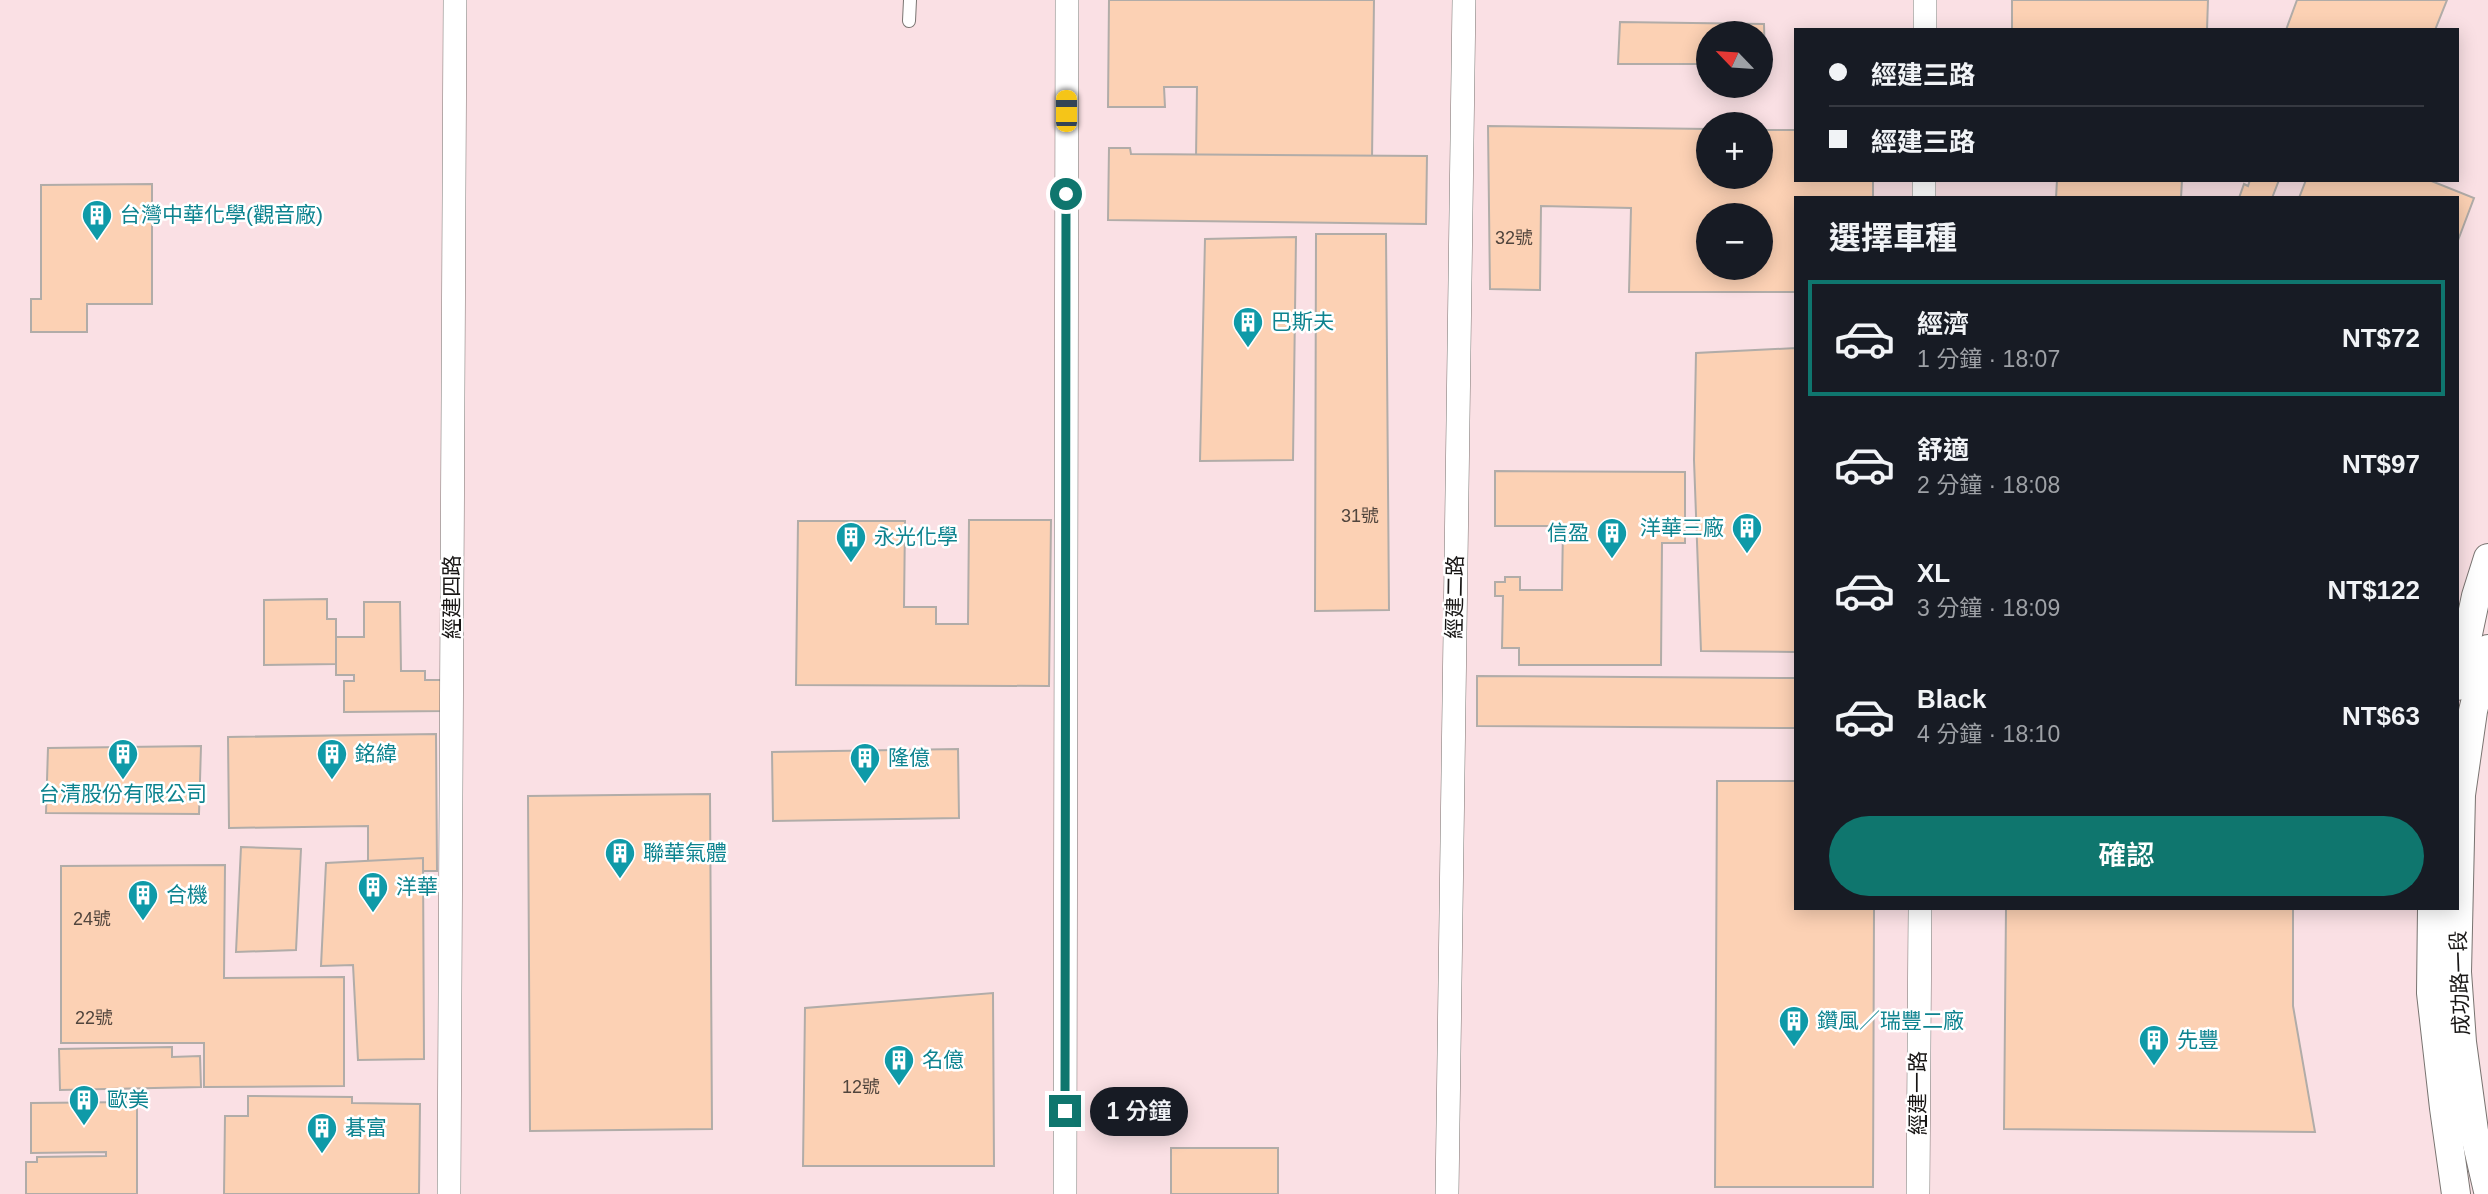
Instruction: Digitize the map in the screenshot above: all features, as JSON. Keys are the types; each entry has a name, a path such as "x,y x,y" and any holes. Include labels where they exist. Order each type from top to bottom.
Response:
{"street":[{"name":"經建四路","path":"449,1194 455,0"},
{"path":"1065,1194 1067,0"},
{"name":"經建二路","path":"1447,1194 1464,0"},
{"path":"1925,0 1925,28"},
{"path":"2459,677 2476,596 2488,558"},
{"name":"成功路一段","path":"2459,884 2461,796 2473,711 2488,649"},
{"name":"經建一路","path":"1918,1194 1920,910"},
{"name":"成功路一段","path":"2432,910 2431,993 2456,1194"},
{"name":"成功路一段","path":"2458,910 2457,972 2462,1042 2474,1131 2488,1191"}],"lane":[{"path":"909,0 909,20"}],"shaded area":[{"path":"0,0 2488,0 2488,1194 0,1194"}],"building":[{"path":"1109,0 1374,0 1372,159 1196,158 1197,87 1164,87 1165,107 1108,107"},
{"path":"2012,0 2208,0 2207,28 2012,28"},
{"path":"2297,0 2447,0 2436,28 2287,28"},
{"path":"1620,22 1696,23 1696,64 1618,64"},
{"path":"1488,126 1696,129 1696,189 1773,189 1773,130 1794,130 1794,182 1873,182 1873,196 1794,196 1794,292 1629,292 1631,208 1541,206 1540,290 1490,289"},
{"path":"1109,148 1130,148 1131,154 1427,156 1426,224 1108,220"},
{"path":"2057,182 2182,182 2181,196 2056,196"},
{"path":"2249,182 2278,182 2273,196 2240,196 2244,184 2248,186"},
{"path":"2305,182 2434,182 2474,198 2459,238 2459,196 2300,196"},
{"name":"台灣中華化學(觀音廠)","path":"152,184 152,304 87,304 87,332 31,332 31,299 41,299 41,185"},
{"path":"1316,234 1386,234 1389,610 1315,611"},
{"name":"巴斯夫","path":"1296,237 1293,460 1200,461 1205,239"},
{"name":"洋華三廠","path":"1794,348 1794,652 1701,651 1694,460 1696,353"},
{"name":"信盈","path":"1495,471 1685,472 1685,543 1662,543 1661,665 1519,665 1519,648 1502,648 1503,596 1495,596 1495,582 1505,582 1505,577 1520,577 1520,590 1562,590 1563,526 1495,526"},
{"name":"永光化學","path":"969,520 1051,520 1049,686 796,685 798,521 905,521 904,607 936,607 936,624 968,624"},
{"path":"327,599 327,619 336,619 336,664 264,665 264,600"},
{"path":"364,602 400,602 401,671 425,671 425,680 444,680 444,711 344,712 344,681 354,681 354,675 336,675 336,637 364,637"},
{"path":"1477,676 1794,678 1794,728 1477,726"},
{"name":"銘緯","path":"436,734 437,871 368,871 368,826 229,828 228,737"},
{"name":"台清股份有限公司","path":"201,746 199,814 46,813 48,748"},
{"name":"隆億","path":"958,749 959,818 773,821 772,752"},
{"name":"鑽風／瑞豐二廠","path":"1717,781 1794,781 1794,910 1874,910 1873,1187 1715,1187"},
{"name":"聯華氣體","path":"710,794 712,1129 530,1131 528,796"},
{"path":"241,847 301,849 296,950 236,952"},
{"name":"洋華","path":"423,858 424,1059 358,1060 353,965 321,966 326,863"},
{"name":"合機","path":"225,865 224,978 344,977 344,1086 204,1087 204,1043 61,1043 61,866"},
{"name":"先豐","path":"2006,910 2293,910 2293,1006 2315,1132 2004,1129"},
{"name":"名億","path":"993,993 994,1166 803,1166 805,1008"},
{"path":"172,1047 172,1057 200,1056 201,1087 60,1090 59,1049"},
{"name":"碁富","path":"248,1096 352,1097 352,1103 420,1104 419,1194 224,1194 225,1116 248,1116"},
{"name":"歐美","path":"137,1102 137,1194 26,1194 26,1162 37,1162 37,1157 106,1156 106,1152 31,1153 31,1103"},
{"path":"1171,1148 1278,1148 1278,1194 1171,1194"}],"place":[{"name":"台灣中華化學(觀音廠)","path":"97,242"},
{"name":"巴斯夫","path":"1248,349"},
{"name":"洋華三廠","path":"1747,555"},
{"name":"信盈","path":"1612,560"},
{"name":"永光化學","path":"851,564"},
{"name":"台清股份有限公司","path":"123,781"},
{"name":"銘緯","path":"332,781"},
{"name":"隆億","path":"865,785"},
{"name":"聯華氣體","path":"620,880"},
{"name":"洋華","path":"373,914"},
{"name":"合機","path":"143,922"},
{"name":"鑽風／瑞豐二廠","path":"1794,1048"},
{"name":"先豐","path":"2154,1067"},
{"name":"名億","path":"899,1087"},
{"name":"歐美","path":"84,1127"},
{"name":"碁富","path":"322,1155"}],"route":[{"path":"1065,1111 1066,194"}]}
